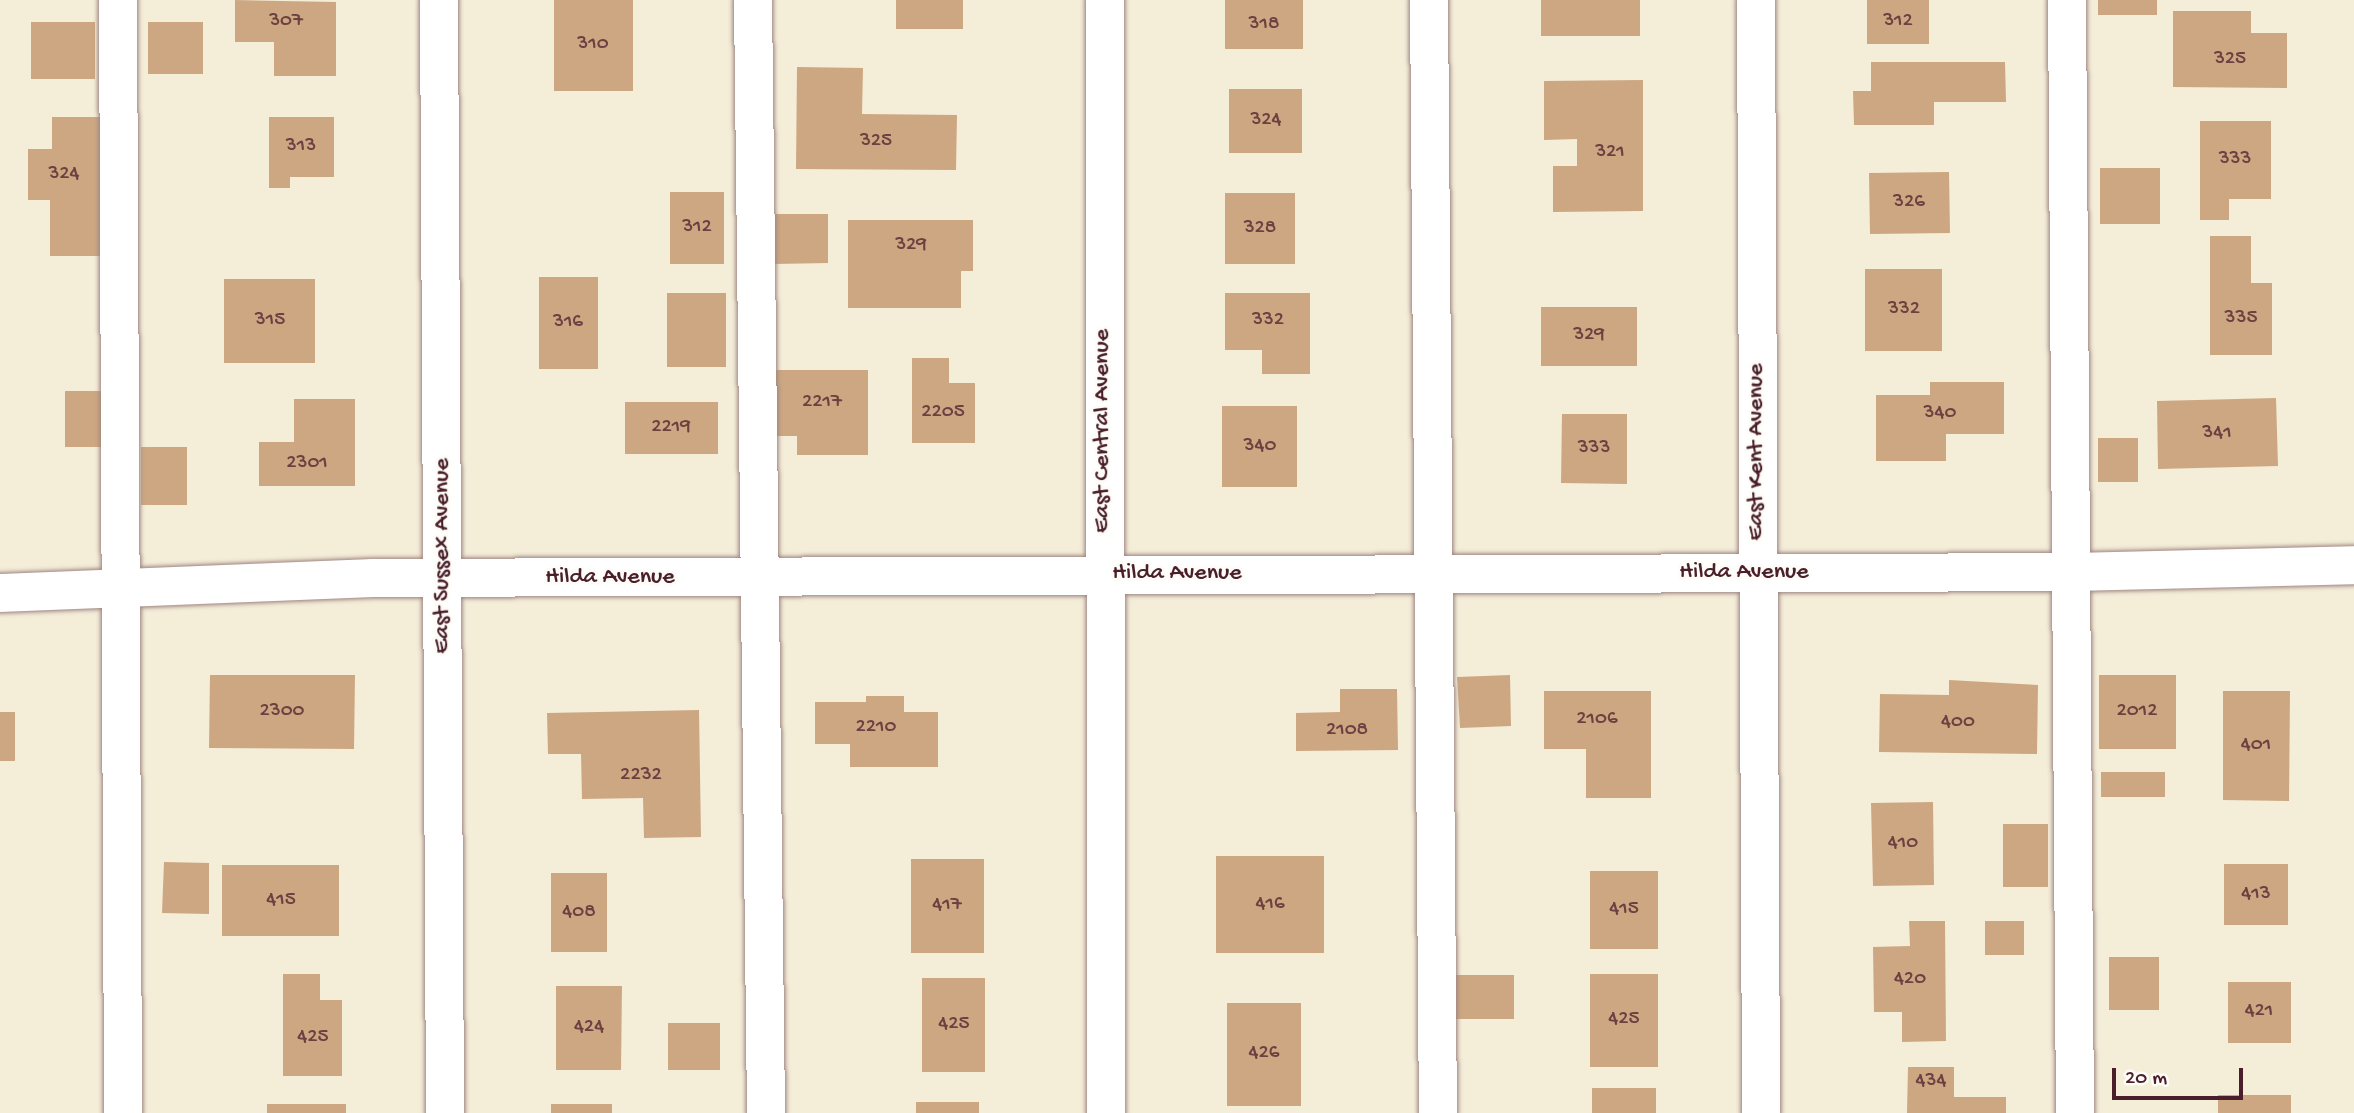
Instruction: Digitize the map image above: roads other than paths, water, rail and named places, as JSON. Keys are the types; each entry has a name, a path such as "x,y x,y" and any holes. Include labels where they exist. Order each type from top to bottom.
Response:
{"street":[{"path":"118,0 118,587 123,1113"},
{"name":"East Sussex Avenue","path":"439,0 446,1113"},
{"path":"753,0 762,578 766,1113"},
{"name":"East Central Avenue","path":"1105,0 1102,574 1106,1113"},
{"path":"1429,0 1438,1113"},
{"name":"East Kent Avenue","path":"1756,0 1760,1113"},
{"path":"2067,0 2075,1113"},
{"name":"Hilda Avenue","path":"0,593 442,578 2072,572 2354,565"}]}
